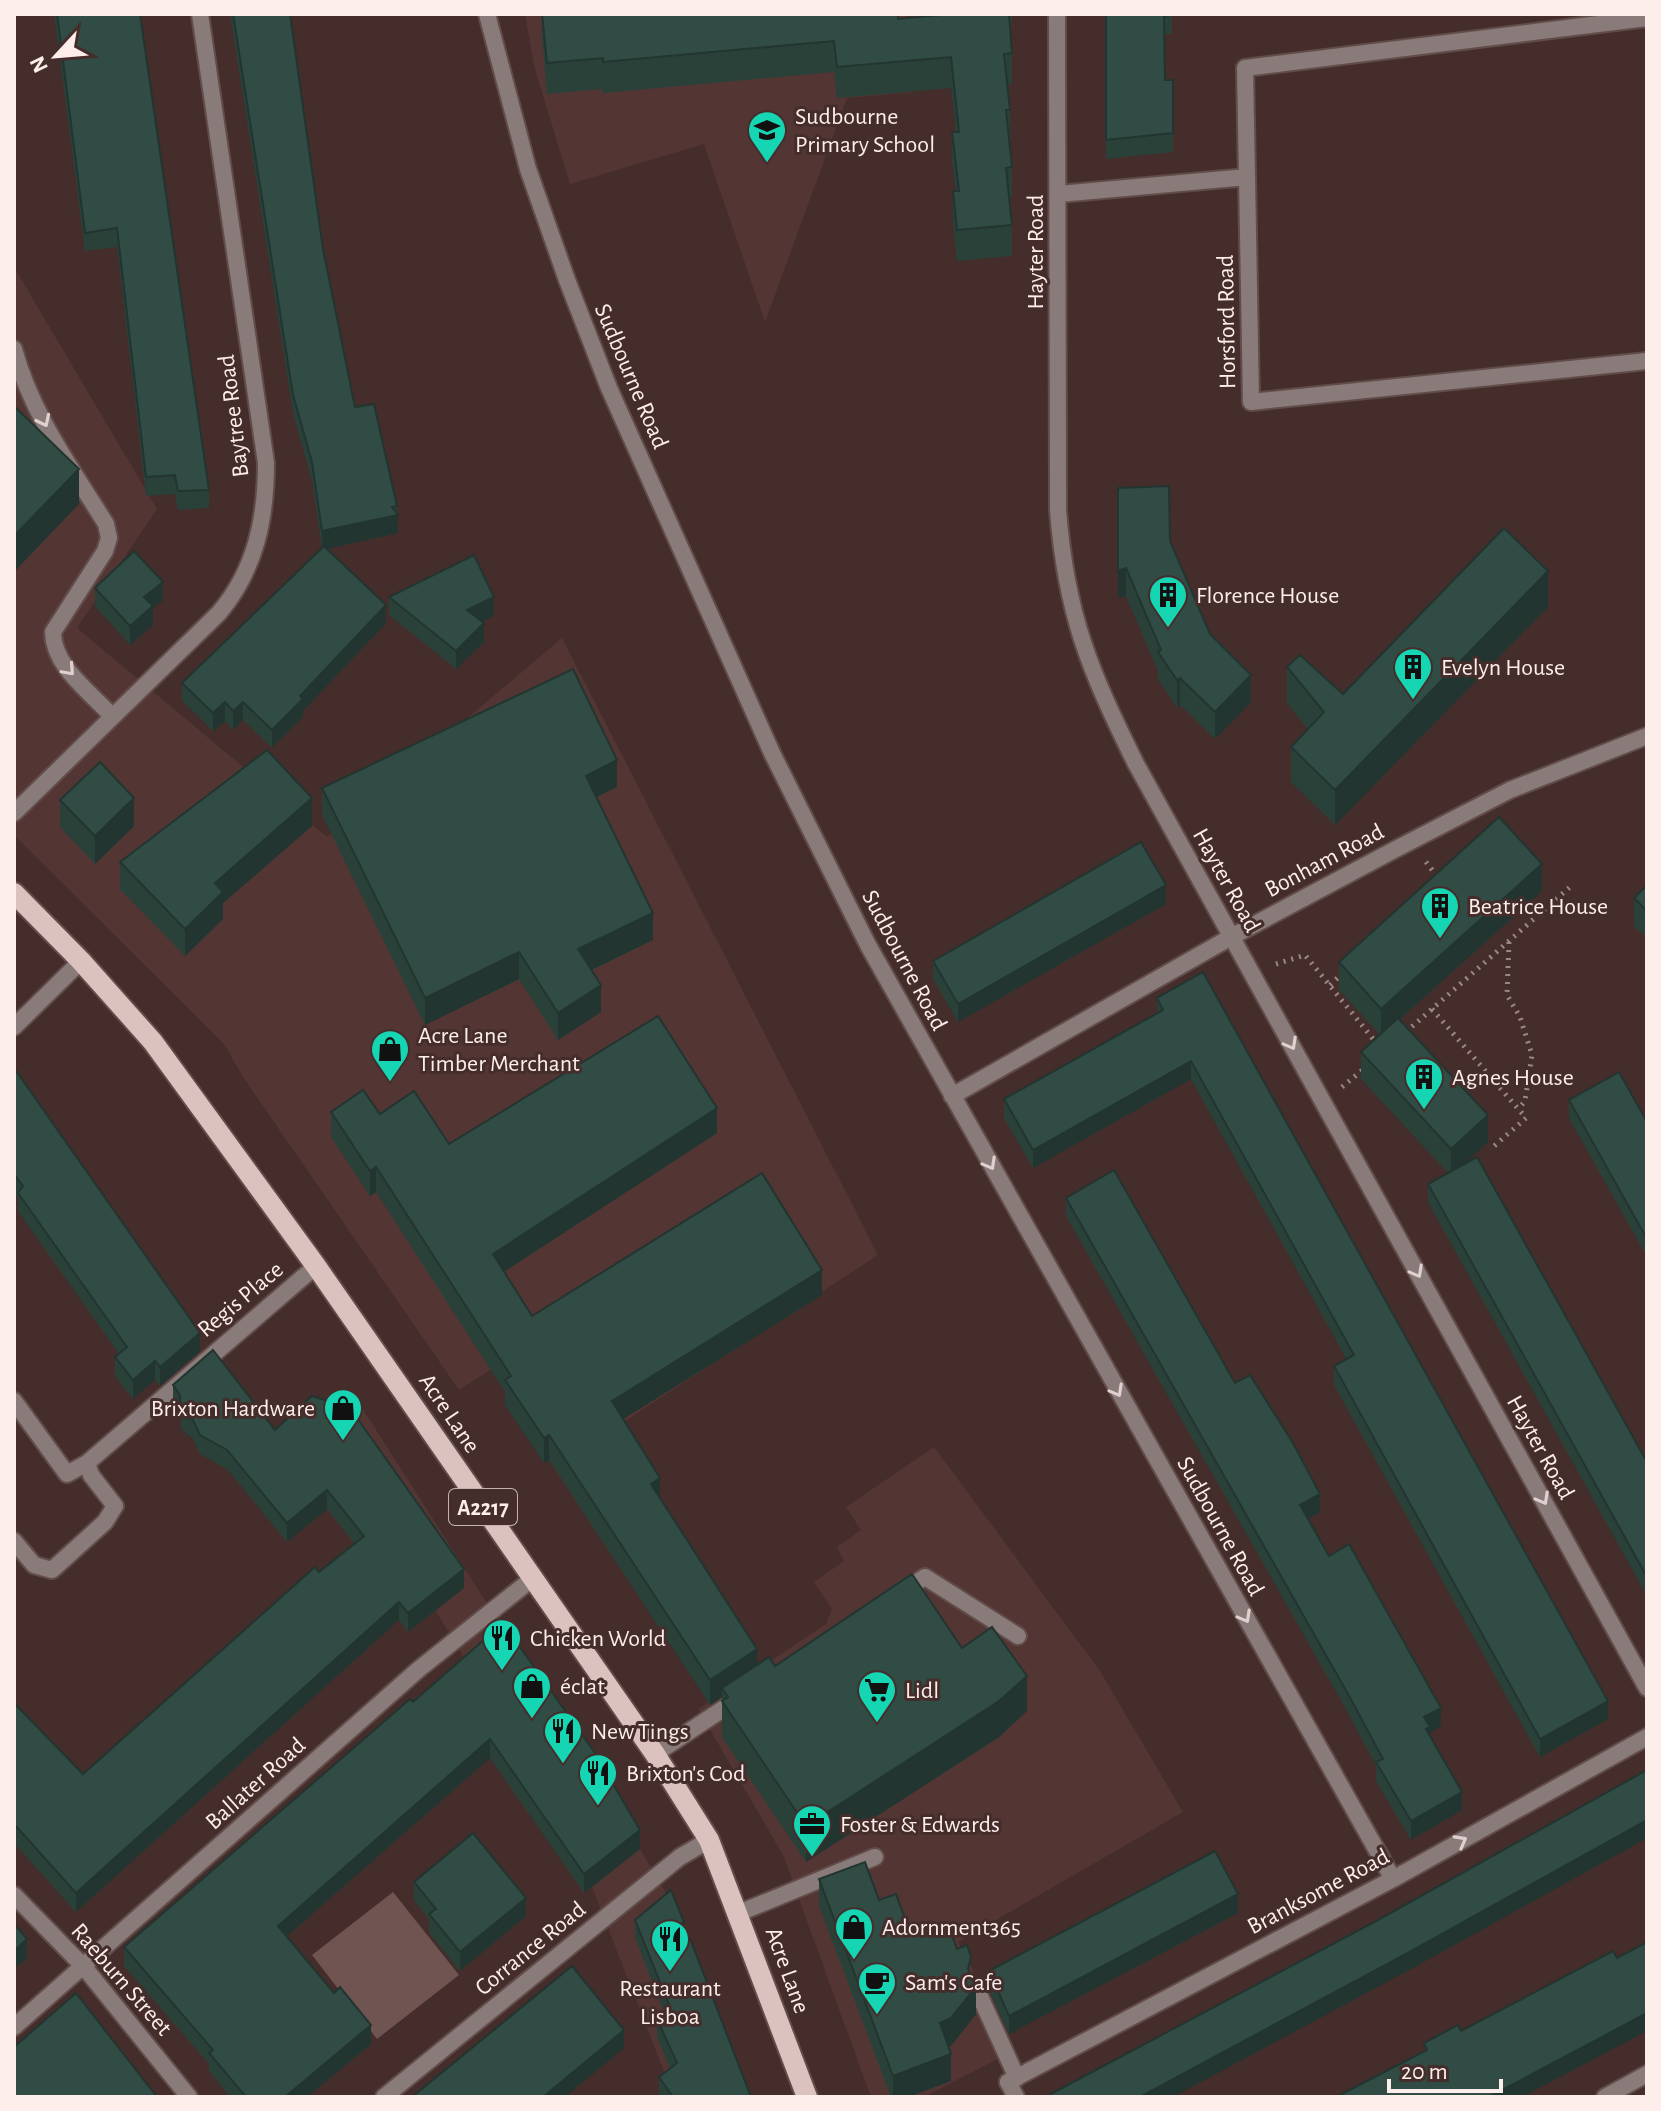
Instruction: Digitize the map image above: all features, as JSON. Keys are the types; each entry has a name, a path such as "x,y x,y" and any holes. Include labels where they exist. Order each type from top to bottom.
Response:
{"main road":[{"name":"Acre Lane","path":"14,893 81,961 153,1042 316,1266 655,1754 709,1840 807,2097"}],"street":[{"name":"Baytree Road","path":"14,813 237,591 259,538 266,504 266,463 200,14"},
{"name":"Sudbourne Road","path":"487,14 528,169 609,388 772,753 868,945 1393,1879"},
{"name":"Hayter Road","path":"1057,14 1058,510 1073,619 1104,700 1136,764 1647,1688"},
{"path":"1059,194 1247,177 1245,68 1647,18"},
{"name":"Horsford Road","path":"1247,177 1251,402 1647,361"},
{"path":"14,349 20,371 49,432 106,524 109,538 105,551 53,632 53,648 63,665 112,716"},
{"name":"Bonham Road","path":"952,1096 1231,937 1510,790 1647,736"},
{"path":"14,1027 81,961"},
{"name":"Regis Place","path":"87,1463 316,1266"},
{"path":"14,1401 67,1474 87,1463 91,1475 115,1506 105,1522 52,1570 34,1565 14,1541"},
{"path":"887,1602 925,1577 1018,1636"},
{"name":"Ballater Road","path":"14,2027 419,1669 532,1579"},
{"path":"655,1754 748,1692"},
{"name":"Branksome Road","path":"1014,2086 1647,1737"},
{"name":"Corrance Road","path":"384,2097 680,1857 709,1840"},
{"path":"739,1913 875,1857"},
{"name":"Raeburn Street","path":"14,1895 84,1967 189,2097"},
{"path":"978,1992 1014,2086"},
{"path":"1605,2097 1647,2074"}],"path":[{"path":"1412,842 1441,881 1430,892"},
{"path":"1396,1042 1570,887"},
{"path":"1510,941 1507,995 1520,1017 1532,1055 1525,1101 1519,1108"},
{"path":"1250,971 1305,955 1384,1052"},
{"path":"1330,985 1352,964"},
{"path":"1432,1009 1526,1118 1493,1147"},
{"path":"1323,1103 1372,1062"}],"shaded area":[{"name":"Sudbourne Primary School","path":"525,14 906,14 914,92 847,98 765,322 704,144 570,184 534,66"},
{"path":"14,267 157,509 77,628 327,837 562,638 878,1255 625,1421 562,1324 459,1390 243,1077 224,1044 14,835"},
{"path":"362,1408 593,1769 673,1905 745,2097 674,2097 576,1846 436,1611 317,1436"},
{"path":"934,1447 1100,1671 1183,1812 958,1942 1015,2050 924,2097 871,2097 783,1855 698,1709 826,1624 832,1609 814,1582 844,1561 837,1547 861,1530 846,1507"},
{"path":"393,1892 459,1975 377,2039 312,1955"}],"building":[{"path":"57,14 140,14 209,490 178,491 175,475 146,477 117,228 85,233"},
{"path":"233,14 290,14 323,249 355,407 374,404 397,506 392,507 398,515 322,531 312,462 293,395"},
{"path":"542,14 898,14 898,19 952,14 1009,14 1012,53 1004,54 1010,110 1006,110 1012,167 1006,168 1012,225 957,230 953,191 959,191 952,132 959,132 951,57 837,67 834,41 603,62 603,58 547,63"},
{"path":"1106,14 1172,14 1164,16 1165,80 1173,80 1173,133 1106,140"},
{"path":"14,406 79,469 14,536"},
{"name":"Florence House","path":"1169,486 1170,541 1210,634 1251,675 1215,712 1180,678 1177,680 1158,652 1161,650 1126,568 1118,571 1118,488"},
{"path":"1504,528 1548,571 1335,790 1291,747 1324,712 1287,667 1300,655 1343,694"},
{"path":"324,546 386,605 272,730 243,702 233,711 225,702 213,713 182,683"},
{"path":"134,551 163,582 144,597 153,606 130,626 95,588"},
{"path":"474,555 494,597 467,610 484,623 456,651 389,597"},
{"path":"573,669 617,760 586,776 653,913 578,949 601,985 558,1013 519,952 425,998 322,788"},
{"path":"267,750 312,798 215,883 223,892 185,929 120,862"},
{"path":"100,762 134,798 95,836 60,800"},
{"name":"Beatrice House","path":"1499,817 1542,864 1381,1009 1339,962"},
{"path":"1141,842 1166,885 958,1004 933,961"},
{"path":"1647,885 1647,911 1634,898"},
{"path":"1203,972 1608,1701 1540,1739 1334,1366 1354,1355 1191,1061 1033,1150 1004,1099 1163,1010 1157,998"},
{"path":"658,1016 717,1108 493,1254 532,1316 762,1173 822,1270 612,1401 660,1478 651,1484 757,1649 710,1680 549,1435 544,1438 505,1380 511,1376 376,1167 370,1171 331,1112 363,1090 380,1114 414,1091 449,1144"},
{"path":"1398,1018 1488,1115 1451,1149 1361,1052"},
{"path":"14,1068 200,1333 160,1367 155,1361 133,1380 115,1357 127,1347 18,1193 23,1186 14,1174"},
{"path":"1619,1072 1647,1122 1647,1239 1569,1100"},
{"path":"1477,1157 1647,1462 1647,1577 1428,1184"},
{"path":"1114,1170 1235,1383 1250,1375 1293,1443 1320,1494 1300,1505 1329,1556 1349,1544 1441,1708 1424,1717 1430,1727 1426,1729 1462,1792 1411,1821 1376,1762 1383,1759 1348,1694 1066,1198"},
{"path":"213,1350 275,1430 312,1396 350,1408 464,1569 408,1613 399,1602 76,1893 14,1824 14,1703 83,1774 315,1567 319,1572 364,1536 327,1490 287,1523 227,1450 200,1435 193,1420 181,1410 180,1395 173,1385"},
{"name":"Lidl","path":"912,1574 962,1648 992,1627 1027,1676 999,1701 806,1826 722,1701 728,1697 722,1688 769,1657 775,1666"},
{"path":"503,1623 593,1750 640,1830 584,1874 490,1739 278,1926 334,1993 340,1987 371,2025 285,2097 246,2097 209,2053 213,2050 124,1947 410,1699 413,1702"},
{"path":"1647,1770 1647,1820 1411,1951 1140,2097 1045,2097 1378,1920"},
{"path":"473,1833 526,1898 460,1952 429,1914 436,1909 414,1882"},
{"path":"1215,1851 1238,1894 1009,2016 989,1971"},
{"path":"865,1862 879,1900 896,1894 911,1935 947,1922 957,1949 967,1945 971,1957 968,1969 976,1987 951,2018 940,2023 951,2054 893,2076 819,1879"},
{"path":"671,1890 684,1922 679,1926 685,1938 689,1936 751,2097 673,2097 659,2077 677,2063 657,2019 670,2007 635,1920"},
{"path":"14,1924 27,1939 14,1951"},
{"path":"1647,1942 1647,2013 1489,2097 1336,2097 1427,2050 1424,2043 1458,2025 1461,2031 1613,1951 1617,1958"},
{"path":"572,1966 624,2030 543,2097 412,2097"},
{"path":"76,1993 157,2097 14,2097 14,2047"}],"place":[{"name":"Sudbourne Primary School","path":"767,164"},
{"name":"Florence House","path":"1168,629"},
{"name":"Evelyn House","path":"1413,701"},
{"name":"Beatrice House","path":"1440,940"},
{"name":"Acre Lane Timber Merchant","path":"390,1083"},
{"name":"Agnes House","path":"1424,1111"},
{"name":"Brixton Hardware","path":"343,1442"},
{"name":"Chicken World","path":"502,1672"},
{"name":"éclat","path":"532,1720"},
{"name":"Lidl","path":"877,1724"},
{"name":"New Tings","path":"563,1765"},
{"name":"Brixton's Cod","path":"598,1807"},
{"name":"Foster & Edwards","path":"812,1858"},
{"name":"Adornment365","path":"854,1961"},
{"name":"Restaurant Lisboa","path":"670,1973"},
{"name":"Sam's Cafe","path":"877,2016"}]}
